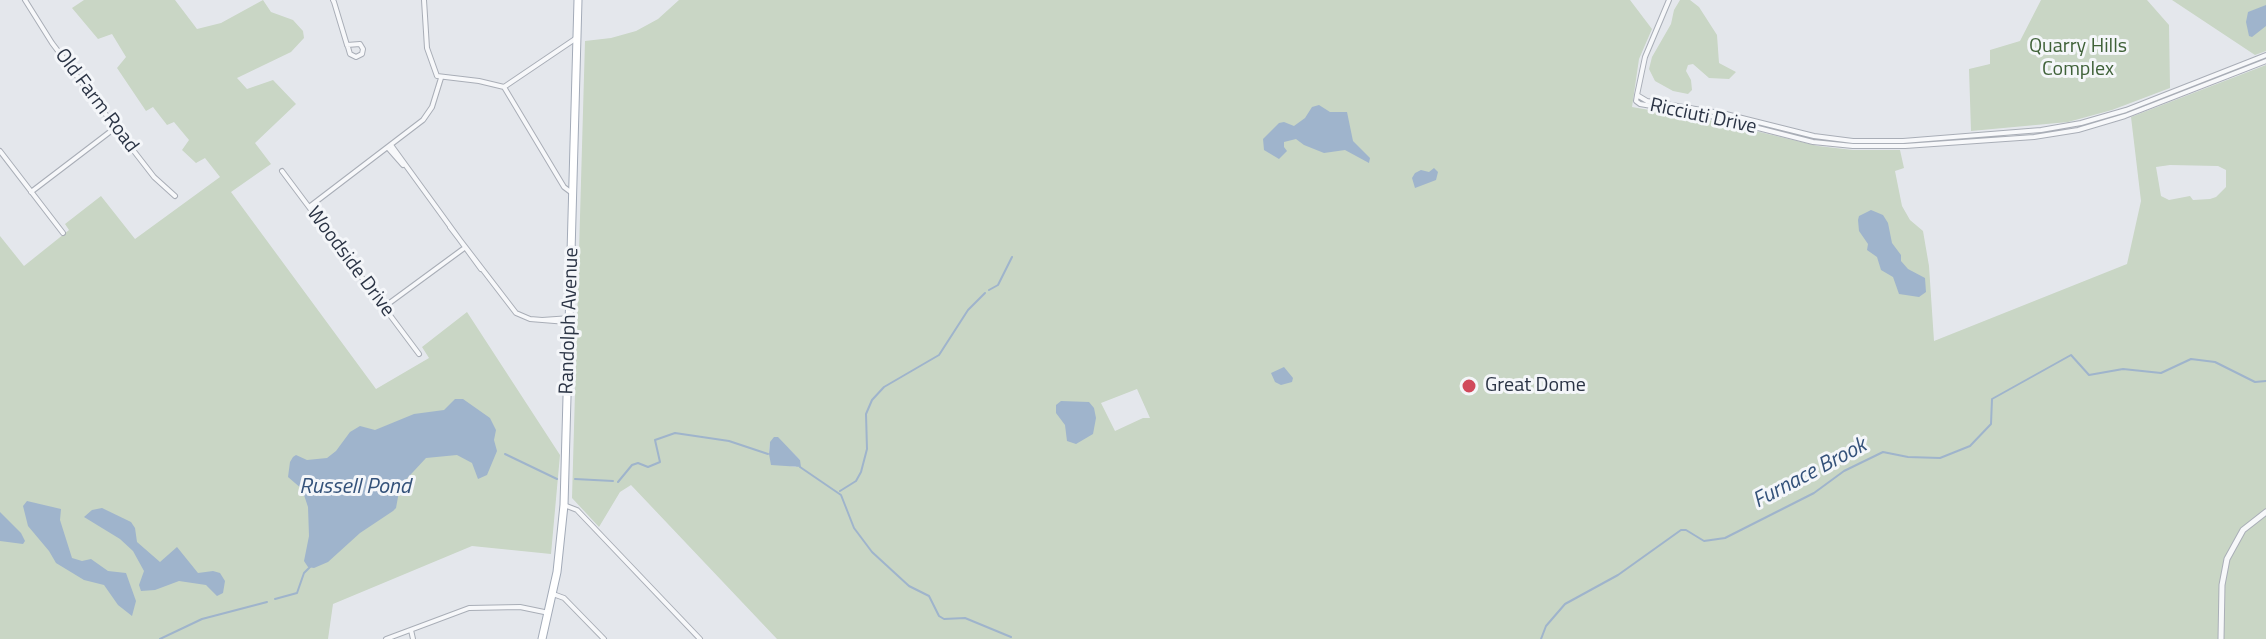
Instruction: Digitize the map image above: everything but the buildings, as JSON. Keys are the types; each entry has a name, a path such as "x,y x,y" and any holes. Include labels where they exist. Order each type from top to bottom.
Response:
{"main road":[{"name":"Randolph Avenue","path":"542,639 553,594 564,505 578,0"}],"street":[{"name":"Old Farm Road","path":"25,0 49,39 116,128 154,177 175,196"},
{"path":"333,0 347,45 350,53 359,57 363,49 358,44 347,45"},
{"path":"424,0 427,45 432,63 441,78"},
{"name":"Ricciuti Drive","path":"1669,0 1646,54 1637,102 1720,118 1813,142 1853,146 1905,146 2078,130 2125,116 2266,58"},
{"path":"504,87 578,37"},
{"path":"441,78 479,81 504,87 564,187 574,193"},
{"path":"309,207 428,115 441,78"},
{"path":"31,192 116,128"},
{"path":"389,146 516,313 542,320 570,320"},
{"path":"0,151 63,233"},
{"name":"Woodside Drive","path":"282,171 419,354"},
{"path":"384,307 465,248"},
{"path":"564,505 576,509 700,639"},
{"path":"2221,639 2222,585 2227,559 2240,534 2266,512"},
{"path":"553,594 564,598 604,639"},
{"path":"386,639 469,608 514,607 549,613"},
{"path":"411,630 413,639"}],"green space":[{"path":"84,0 175,0 197,29 221,23 263,0 271,12 293,20 303,31 304,38 291,52 237,78 247,89 273,80 296,104 255,143 271,164 231,192 376,389 429,358 422,347 467,312 560,455 551,554 472,546 333,604 328,639 0,639 0,236 24,266 69,230 65,224 101,196 135,239 220,177 205,158 196,163 182,150 189,140 174,122 167,125 153,107 146,111 117,68 126,57 112,34 98,39 72,8"},
{"path":"679,0 1630,0 1652,29 1639,59 1632,107 1714,121 1818,146 1900,150 1904,168 1895,171 1902,206 1910,220 1923,231 1929,266 1934,341 2127,264 2141,201 2131,117 2266,65 2266,639 777,639 631,485 620,492 599,527 572,498 585,41 636,31 658,19","holes":["2218,166 2226,170 2226,187 2210,199 2193,200 2190,196 2169,200 2161,196 2156,167","1137,389 1150,418 1143,418 1115,431 1101,403","770,442 789,449 800,460 796,467 784,465 769,454"]},
{"path":"1680,0 1690,0 1699,7 1717,35 1719,63 1736,72 1729,79 1709,78 1693,64 1688,65 1686,71 1692,90 1688,94 1673,91 1655,81 1649,69"},
{"name":"Quarry Hills Complex","path":"2041,0 2147,0 2169,25 2170,88 2112,110 2068,122 1971,131 1969,69 1990,64 1990,50 2020,41"},
{"path":"2172,0 2266,0 2266,51 2255,55"}],"water":[{"path":"2266,5 2266,26 2249,36 2246,22 2248,12"},
{"path":"1319,105 1330,112 1347,112 1353,141 1370,158 1369,163 1345,150 1324,153 1296,139 1284,142 1287,151 1279,159 1264,150 1263,139 1279,123 1294,126 1305,118 1312,107"},
{"path":"1434,168 1438,172 1436,180 1415,188 1412,178 1415,173 1421,170 1429,172"},
{"path":"1871,210 1883,215 1888,223 1892,243 1901,255 1901,261 1908,269 1925,278 1926,292 1919,297 1899,294 1893,277 1881,270 1877,257 1867,250 1868,244 1859,231 1858,220 1859,216"},
{"path":"1284,367 1293,378 1292,382 1281,385 1275,382 1271,373"},
{"name":"Russell Pond","path":"455,399 463,399 490,418 496,430 494,440 497,451 487,475 478,479 472,463 457,455 426,458 400,486 393,511 360,533 328,562 314,568 308,567 304,561 309,536 308,507 302,489 288,477 293,457 296,455 307,460 327,458 350,432 360,426 375,430 414,414 444,410"},
{"path":"1061,401 1089,402 1096,418 1093,434 1076,444 1067,441 1065,425 1056,413 1056,405"},
{"path":"778,437 800,460 801,467 771,465 770,442"},
{"path":"27,501 61,509 60,520 72,558 82,561 91,559 108,571 126,573 136,601 132,616 118,605 104,585 84,580 56,563 28,526 23,506"},
{"path":"102,508 131,522 137,542 160,562 177,547 198,573 220,573 225,581 223,593 217,596 206,585 179,581 155,590 141,591 139,585 144,571 133,551 120,539 84,517 92,510"},
{"path":"0,512 21,533 25,541 23,544 0,541"}],"waterway":[{"path":"989,290 998,285 1012,257"},
{"path":"840,491 856,481 861,472 867,449 866,414 872,400 884,387 939,355 968,310 985,293"},
{"name":"Furnace Brook","path":"1541,639 1546,626 1565,604 1618,575 1681,530 1704,541 1725,538 1814,493 1844,471 1883,452 1940,458 1970,446 1991,424 1992,399 2071,355 2089,375 2123,369 2161,373 2191,359 2215,362 2255,382 2266,381"},
{"path":"618,482 632,465 638,463 648,467 660,462 655,440 675,433 729,441 768,454"},
{"path":"505,454 557,479"},
{"path":"800,467 841,495 854,528 872,552 909,586 929,596 939,616 944,619 965,618 1011,637"},
{"path":"575,479 613,481"},
{"path":"275,599 297,593 304,573 311,566"},
{"path":"160,639 202,619 267,602"}],"place":[{"name":"Great Dome","path":"1469,386"}]}
